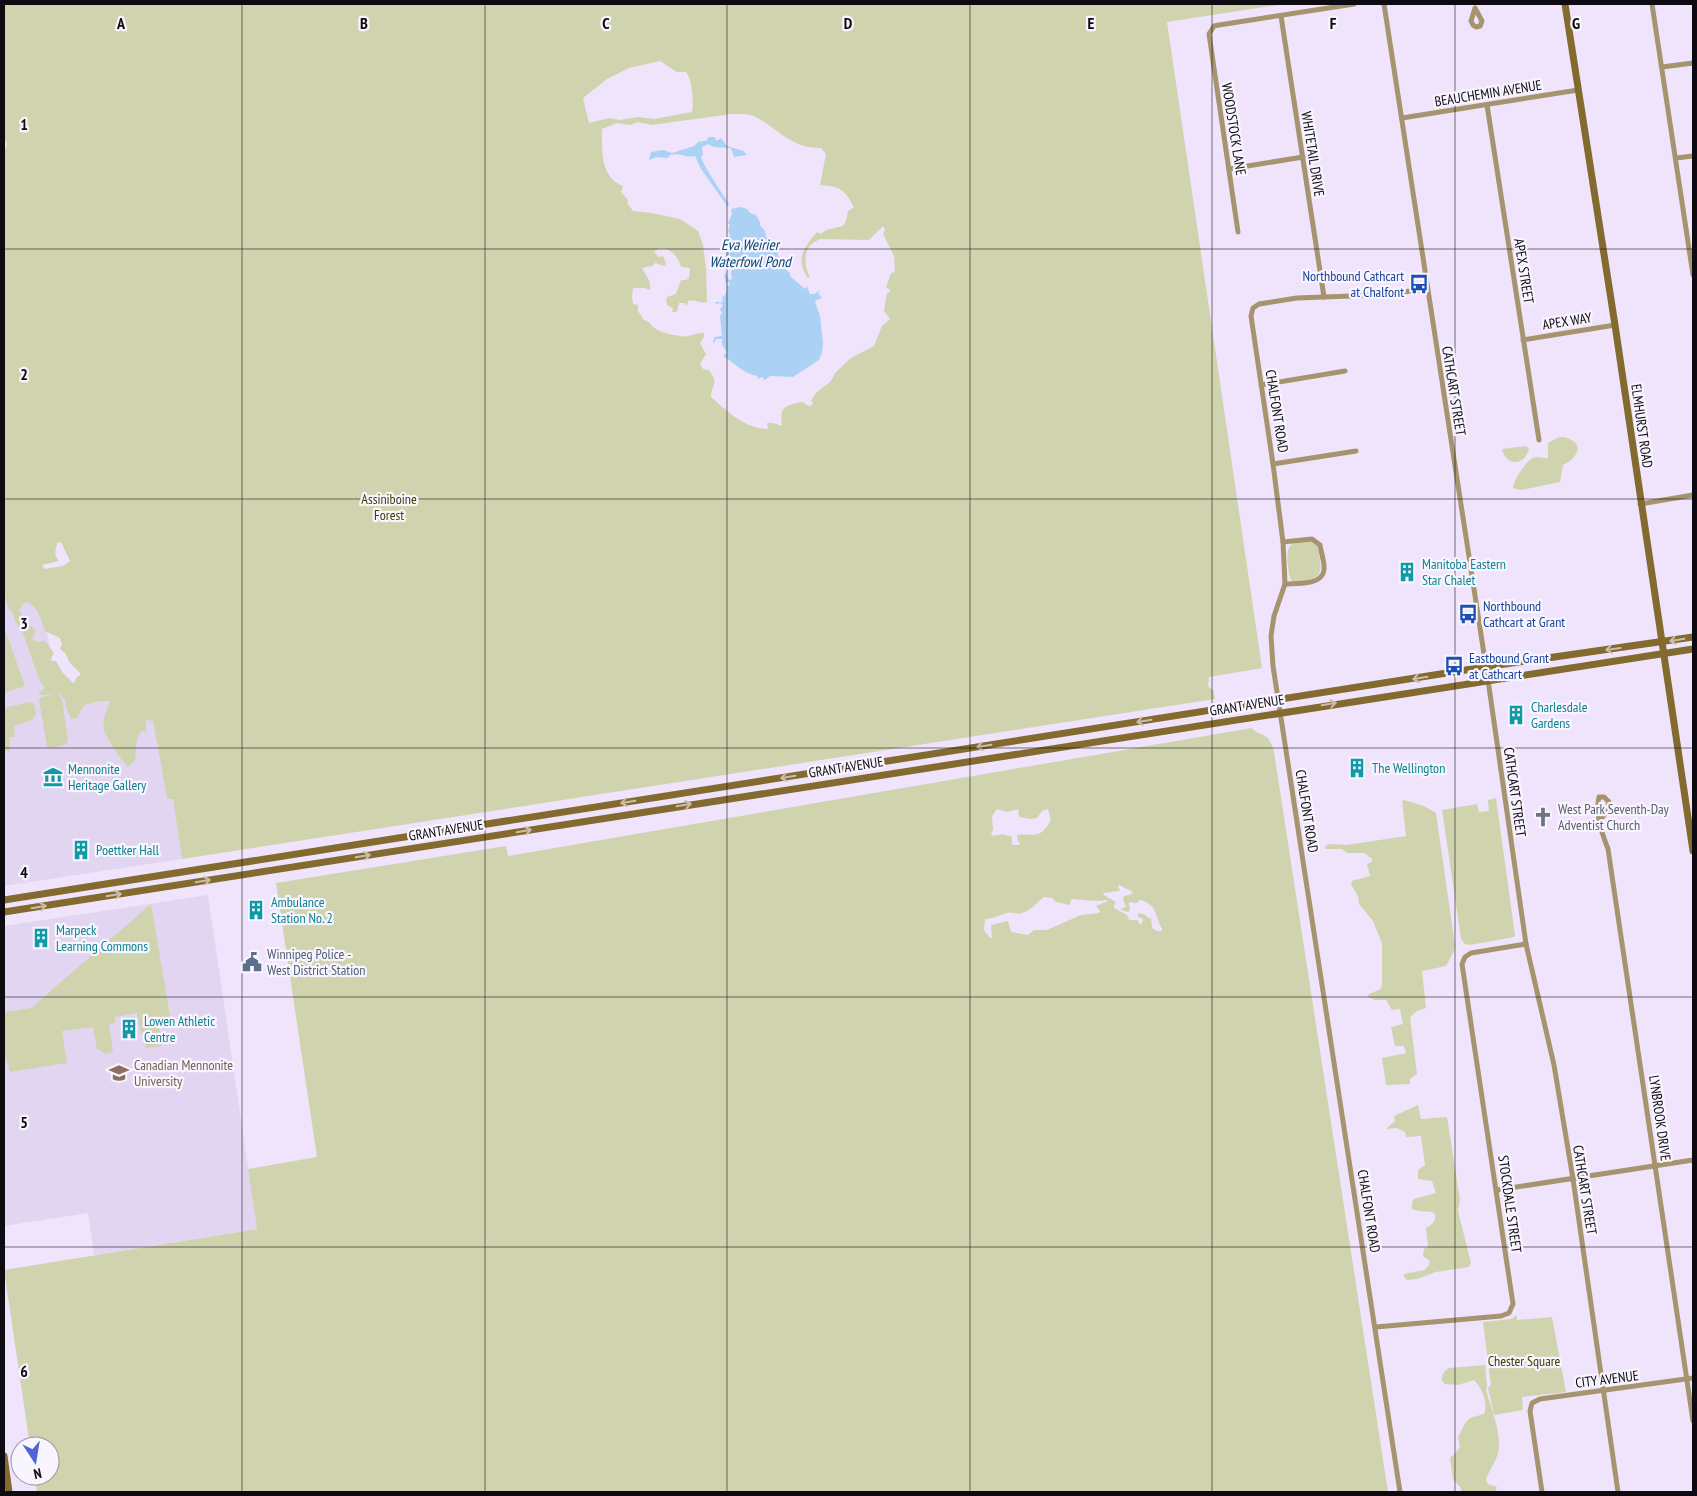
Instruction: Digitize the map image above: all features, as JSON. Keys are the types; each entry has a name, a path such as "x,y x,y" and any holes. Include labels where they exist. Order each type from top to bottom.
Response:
{"main road":[{"name":"ELMHURST ROAD","path":"1565,4 1693,851"},
{"name":"GRANT AVENUE","path":"4,900 1486,667 1693,637"},
{"name":"GRANT AVENUE","path":"4,912 1693,649"},
{"path":"4,1456 9,1492"}],"street":[{"path":"1281,16 1354,4"},
{"name":"CATHCART STREET","path":"1384,4 1426,289 1488,680 1526,944 1554,1065 1573,1179 1618,1492"},
{"path":"1652,4 1691,249 1693,275"},
{"name":"WOODSTOCK LANE","path":"1238,232 1209,39 1211,30 1219,25 1281,16"},
{"name":"WHITETAIL DRIVE","path":"1281,16 1324,297"},
{"path":"1662,67 1693,63"},
{"name":"BEAUCHEMIN AVENUE","path":"1402,118 1578,90"},
{"name":"APEX STREET","path":"1487,105 1538,440"},
{"path":"1676,158 1693,156"},
{"path":"1229,169 1303,158"},
{"name":"CHALFONT ROAD","path":"1400,1492 1271,652 1274,616 1285,584 1283,542 1251,316 1252,308 1259,304 1297,298 1378,296 1426,289"},
{"name":"APEX WAY","path":"1523,340 1615,325"},
{"path":"1261,385 1345,371"},
{"path":"1273,464 1356,451"},
{"path":"1640,504 1693,496"},
{"path":"1283,542 1312,539 1320,546 1324,570 1321,577 1313,582 1285,584"},
{"name":"LYNBROOK DRIVE","path":"1600,820 1608,849 1690,1379 1693,1421"},
{"name":"STOCKDALE STREET","path":"1376,1327 1501,1316 1510,1313 1513,1304 1462,964 1465,957 1471,953 1526,944"},
{"path":"1497,1190 1693,1160"},
{"name":"CITY AVENUE","path":"1542,1492 1530,1410 1532,1403 1540,1399 1690,1379"}],"shaded area":[{"path":"35,574 59,693 109,701 153,721 167,799 173,799 182,859 4,886 4,578"},
{"name":"Canadian Mennonite University","path":"208,895 257,1229 94,1255 88,1213 4,1226 4,926"}],"green space":[{"name":"Assiniboine Forest","path":"4,4 1284,4 1167,22 1262,668 1209,677 1208,686 1213,689 1215,699 182,859 173,799 167,799 153,721 146,720 146,732 141,731 137,739 135,760 128,767 107,738 104,730 104,720 109,701 84,705 77,718 71,719 65,705 66,701 57,694 62,699 68,740 65,745 51,748 47,746 39,700 42,697 55,694 39,695 45,688 39,679 23,633 15,621 13,613 8,608 4,591 4,153 7,144 4,137","holes":["660,61 677,72 686,72 692,91 692,112 654,119 638,117 619,120 610,118 589,123 583,98 607,79 629,68","732,114 747,114 756,117 793,142 821,148 826,154 820,185 832,186 841,190 854,207 848,211 843,226 826,230 821,234 817,232 805,247 802,264 807,277 810,278 805,261 807,250 815,242 821,239 869,240 883,226 885,230 883,234 894,256 895,272 891,273 886,287 891,291 887,293 884,311 890,319 882,326 874,346 851,358 835,373 831,381 815,394 811,401 812,405 809,406 802,402 784,408 782,411 782,426 773,423 767,423 768,429 752,426 744,423 723,408 711,397 714,379 709,370 703,369 700,364 706,354 700,343 704,333 683,336 659,330 644,320 638,311 638,305 633,304 633,288 650,290 649,281 642,268 652,266 655,263 665,266 663,256 659,257 654,252 663,248 674,254 681,267 690,268 689,278 681,280 676,294 667,297 666,301 668,306 673,308 672,312 677,312 679,303 684,303 687,306 688,301 707,302 703,245 698,231 680,219 633,211 627,203 628,200 621,192 623,186 615,182 606,170 602,129 617,123 630,125 638,122 651,125","61,542 70,561 63,566 44,569 42,565 59,561 55,554 57,543","27,602 34,606 45,631 60,638 62,644 60,649 80,673 75,682 73,683 62,672 56,661 49,661 54,653 45,641 37,642 32,639 36,631 19,610"]},
{"path":"1563,437 1574,441 1578,450 1573,458 1563,465 1560,482 1521,490 1513,488 1518,475 1525,465 1536,457 1548,458 1548,443"},
{"path":"1526,446 1529,449 1527,455 1515,462 1507,459 1502,449"},
{"path":"1310,541 1318,546 1319,574 1311,579 1293,582 1290,577 1288,559 1290,546 1297,542"},
{"path":"4,627 25,686 4,693"},
{"path":"30,702 34,704 36,714 32,720 14,726 14,737 9,737 10,751 4,751 4,708"},
{"path":"1252,728 1266,737 1270,741 1274,752 1388,1492 37,1492 36,1486 60,1486 60,1436 29,1436 4,1270 257,1229 248,1169 317,1157 276,883 506,846 508,856","holes":["997,809 1007,812 1018,809 1019,817 1031,819 1037,818 1042,811 1048,809 1051,820 1040,833 1017,835 1018,842 1021,843 1012,845 1012,837 1003,834 993,836 991,833 993,830 992,816","1119,885 1133,892 1130,895 1124,896 1123,900 1126,907 1121,910 1128,912 1130,910 1129,902 1137,903 1140,900 1150,904 1155,911 1162,931 1152,928 1151,918 1148,918 1146,915 1138,913 1138,917 1143,919 1142,924 1140,924 1137,920 1129,920 1127,915 1114,908 1116,902 1103,893 1119,891","1044,897 1070,905 1071,899 1108,901 1096,906 1100,911 1099,913 1081,915 1047,930 1034,930 1028,935 1011,932 1008,921 991,925 992,938 984,930 985,919 1009,913 1018,914 1025,912"]},
{"path":"1496,798 1515,935 1514,937 1470,945 1465,944 1461,939 1442,810 1477,804 1479,812 1489,811 1488,800"},
{"path":"1402,801 1424,806 1436,813 1455,946 1446,966 1422,971 1426,1008 1417,1011 1410,1017 1417,1074 1410,1079 1410,1084 1386,1085 1382,1058 1406,1053 1404,1046 1395,1046 1391,1027 1403,1024 1400,1009 1392,1010 1386,1000 1375,1000 1368,997 1369,994 1381,989 1382,943 1373,921 1359,904 1358,896 1351,884 1352,881 1370,876 1367,864 1372,862 1372,859 1364,853 1347,853 1342,849 1325,849 1326,845 1332,844 1347,845 1406,836"},
{"path":"151,904 170,1016 158,1020 162,1046 146,1048 144,1033 141,1034 137,1013 115,1017 115,1023 109,1024 113,1052 106,1054 97,1049 93,1027 62,1031 67,1063 10,1072 6,1057 4,1057 4,1012 31,1008"},
{"path":"117,1066 122,1071 122,1078 116,1079 112,1075 111,1068"},
{"path":"1418,1105 1421,1119 1447,1117 1460,1200 1458,1211 1471,1263 1469,1267 1436,1272 1417,1279 1407,1280 1404,1274 1425,1270 1429,1265 1430,1261 1423,1256 1424,1249 1428,1247 1426,1228 1435,1219 1433,1212 1412,1209 1412,1202 1414,1199 1436,1193 1432,1181 1418,1179 1418,1170 1425,1165 1421,1136 1406,1137 1405,1132 1397,1128 1386,1129 1395,1121 1394,1116"},
{"name":"Chester Square","path":"1517,1315 1517,1320 1552,1317 1566,1392 1522,1397 1523,1410 1494,1415 1488,1388 1491,1385 1483,1322 1511,1319"},
{"path":"1485,1365 1486,1390 1497,1426 1499,1441 1497,1457 1486,1480 1488,1484 1497,1487 1495,1492 1461,1492 1461,1488 1453,1479 1450,1458 1460,1446 1458,1437 1466,1422 1470,1418 1484,1414 1486,1405 1482,1391 1474,1380 1458,1385 1445,1384 1442,1381 1442,1376 1449,1368"}],"water":[{"path":"709,137 715,137 716,141 721,138 727,146 743,151 747,155 734,157 731,148 714,147 708,144 702,147 703,155 701,157 729,204 728,207 701,169 695,156 673,154 668,158 657,157 649,160 651,152 663,150 672,153 694,146 699,141 702,143 701,141 706,141"},
{"name":"Eva Weirier Waterfowl Pond","path":"741,207 747,209 750,213 756,215 765,231 766,237 775,244 777,242 779,259 790,273 790,276 805,289 807,286 810,294 821,290 818,293 822,298 815,301 820,316 823,343 819,360 793,377 770,376 765,380 762,377 758,379 757,376 743,370 723,356 727,353 722,344 722,339 716,339 714,343 713,341 714,337 722,336 720,316 722,313 720,309 723,305 721,303 716,304 715,302 723,302 722,295 724,297 727,290 726,286 730,285 729,282 726,284 724,276 726,272 729,280 732,279 731,272 733,269 731,262 722,260 727,255 725,247 730,235 728,231 730,225 728,223 732,214 731,209"}],"place":[{"name":"Northbound Cathcart at Chalfont","path":"1419,284"},
{"name":"Manitoba Eastern Star Chalet","path":"1407,572"},
{"name":"Northbound Cathcart at Grant","path":"1468,614"},
{"name":"Eastbound Grant at Cathcart","path":"1454,666"},
{"name":"Charlesdale Gardens","path":"1516,715"},
{"name":"The Wellington","path":"1357,768"},
{"name":"Mennonite Heritage Gallery","path":"53,777"},
{"name":"West Park Seventh-Day Adventist Church","path":"1543,817"},
{"name":"Poettker Hall","path":"81,850"},
{"name":"Ambulance Station No. 2","path":"256,910"},
{"name":"Marpeck Learning Commons","path":"41,938"},
{"name":"Winnipeg Police - West District Station","path":"252,962"},
{"name":"Lowen Athletic Centre","path":"129,1029"},
{"name":"Canadian Mennonite University","path":"119,1073"}]}
